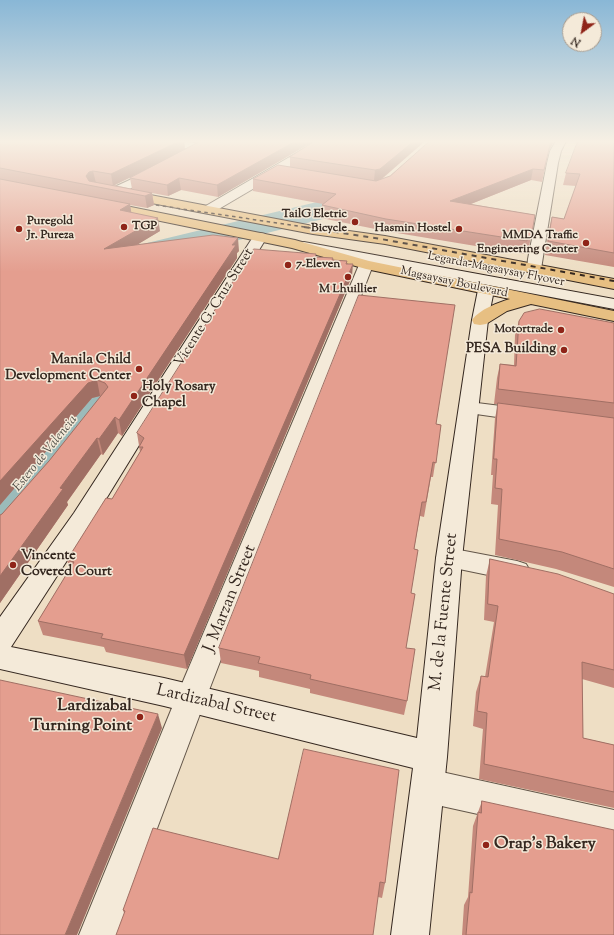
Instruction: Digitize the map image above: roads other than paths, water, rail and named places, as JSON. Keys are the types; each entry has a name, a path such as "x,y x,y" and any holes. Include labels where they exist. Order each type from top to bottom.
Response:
{"main road":[{"name":"Magsaysay Boulevard","path":"100,189 231,214 262,232 294,244 371,256 486,290 614,316"},
{"name":"Magsaysay Boulevard","path":"86,202 200,225 262,232 313,230 385,240 614,284"},
{"path":"480,320 489,313 501,307 532,299"}],"street":[{"path":"114,192 128,185"},
{"path":"208,210 252,185"},
{"path":"534,269 548,185"},
{"name":"Magsaysay Boulevard","path":"313,230 371,256"},
{"name":"Vicente G. Cruz Street","path":"0,640 82,519 262,232"},
{"name":"Legarda-Magsaysay Flyover","path":"371,256 614,292"},
{"name":"Legarda-Magsaysay Flyover","path":"371,256 614,304"},
{"name":"J. Marzan Street","path":"98,935 191,698 371,256"},
{"name":"M. de la Fuente Street","path":"410,935 429,772 450,558 480,320 486,290"},
{"path":"469,408 541,417"},
{"path":"450,558 541,576"},
{"name":"Lardizabal Street","path":"0,657 191,698 429,772 614,827"}],"waterway":[{"name":"Estero de Valencia","path":"147,253 350,203 424,189 436,185"},
{"name":"Estero de Valencia","path":"0,511 105,380 102,363"}],"railway":[{"path":"142,203 311,228"},
{"path":"304,227 381,239 614,281"}],"place":[{"name":"TailG Eletric Bicycle","path":"355,222"},
{"name":"TGP","path":"124,227"},
{"name":"Puregold Jr. Pureza","path":"19,229"},
{"name":"Hasmin Hostel","path":"459,229"},
{"name":"MMDA Traffic Engineering Center","path":"586,243"},
{"name":"7-Eleven","path":"288,265"},
{"name":"M Lhuillier","path":"348,277"},
{"name":"Motortrade","path":"561,330"},
{"name":"PESA Building","path":"564,350"},
{"name":"Manila Child Development Center","path":"139,369"},
{"name":"Holy Rosary Chapel","path":"134,396"},
{"name":"Vincente Covered Court","path":"13,565"},
{"name":"Lardizabal Turning Point","path":"140,717"},
{"name":"Orap's Bakery","path":"486,845"}]}
